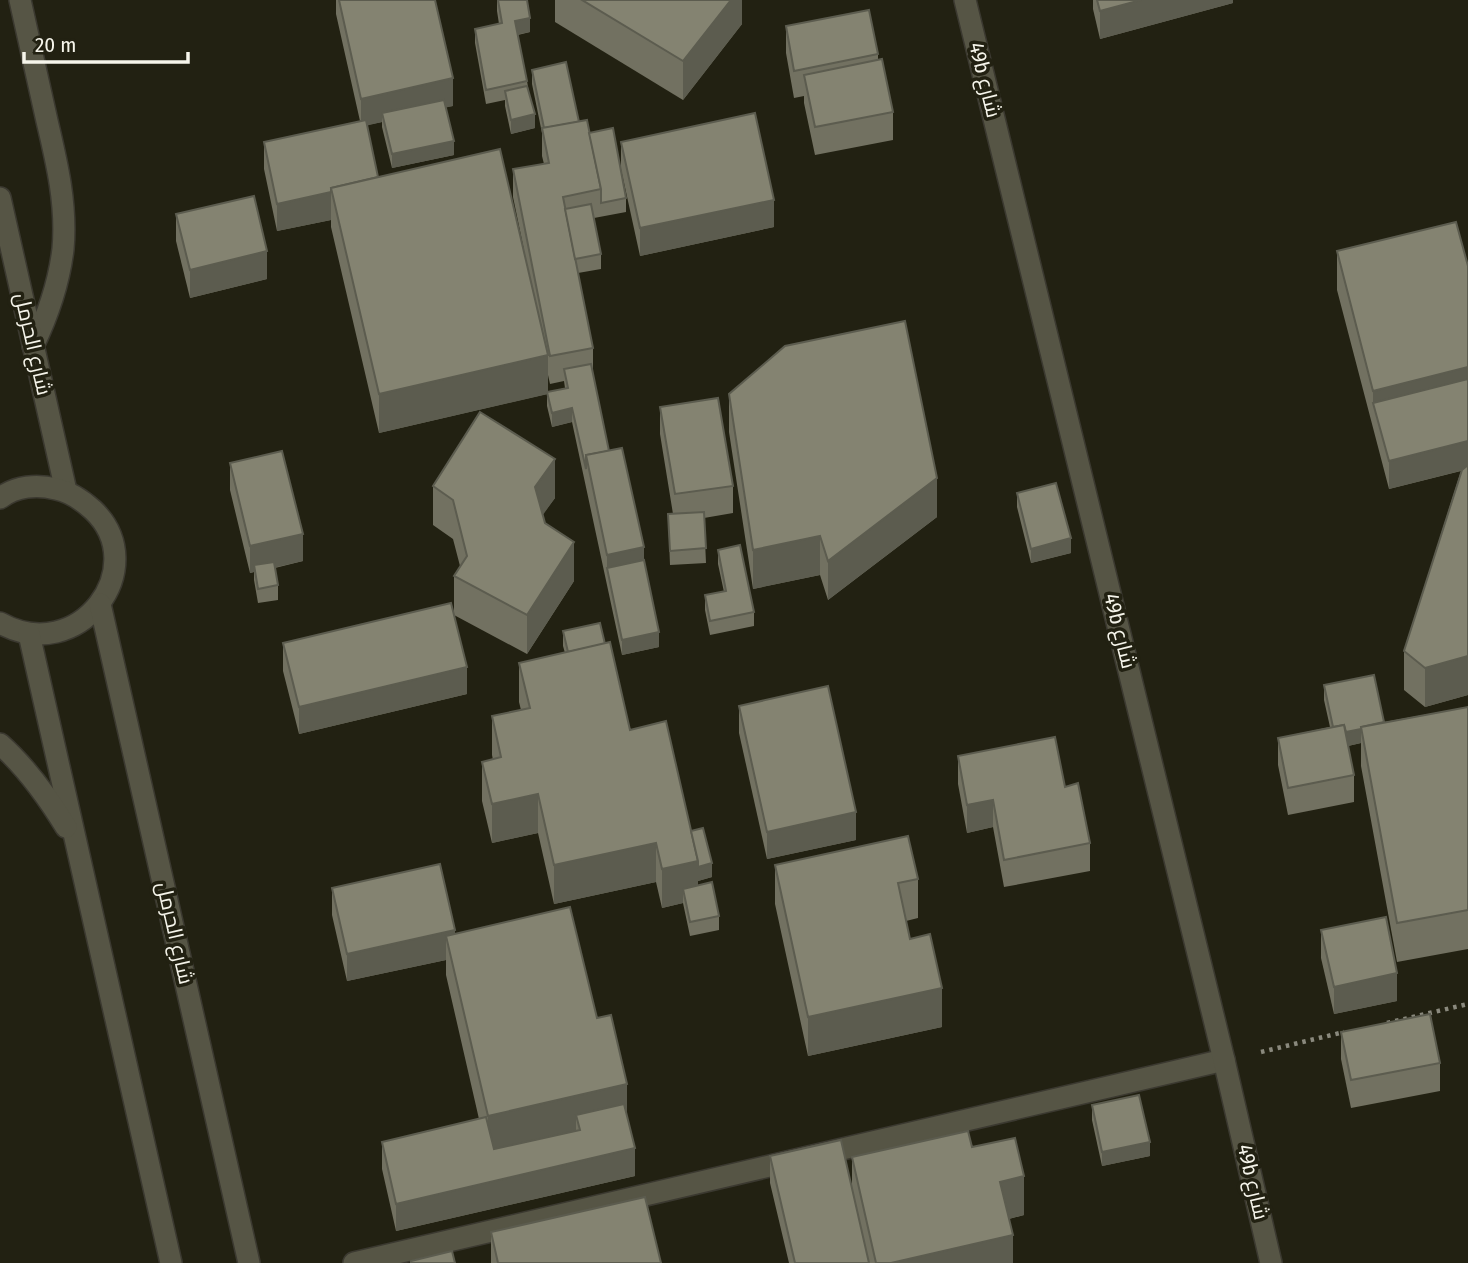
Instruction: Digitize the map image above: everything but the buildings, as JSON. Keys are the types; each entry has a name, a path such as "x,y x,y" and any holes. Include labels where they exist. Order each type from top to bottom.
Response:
{"street":[{"path":"20,0 60,178 64,213 63,248 57,282 48,314 33,346"},
{"name":"49b شارع","path":"965,0 1224,1060 1271,1263"},
{"name":"شارع الحرمل","path":"0,198 66,491"},
{"path":"0,498 24,487 45,486 66,491 83,500 96,513 107,530 113,549 109,587 100,604 89,616 61,632 10,629 75,840 171,1263"},
{"name":"شارع الحرمل","path":"100,604 249,1263"},
{"path":"0,744 48,797 75,840"},
{"path":"354,1263 1224,1060"}],"path":[{"path":"1387,1023 1468,1004"},
{"path":"1224,1060 1346,1032"}]}
